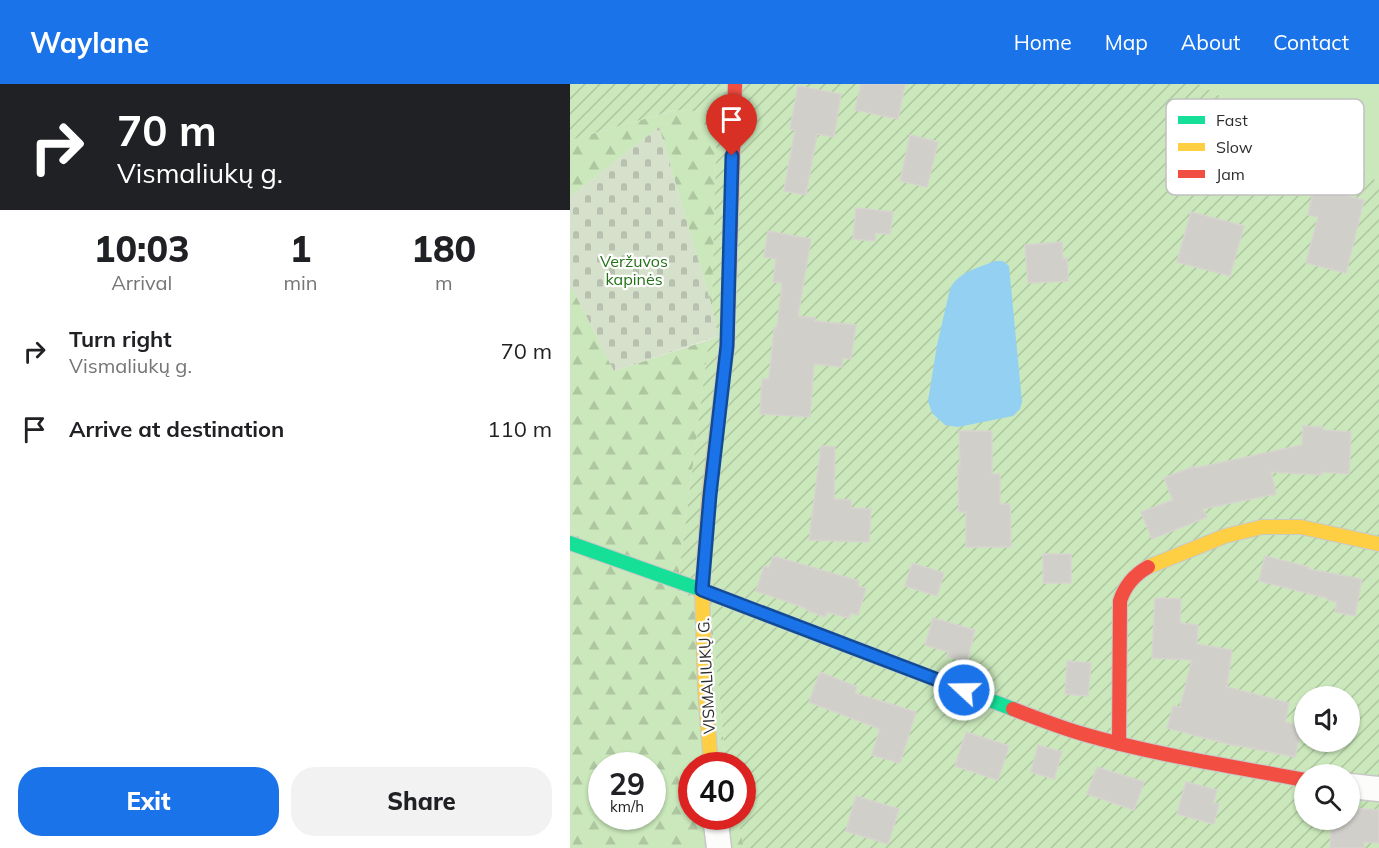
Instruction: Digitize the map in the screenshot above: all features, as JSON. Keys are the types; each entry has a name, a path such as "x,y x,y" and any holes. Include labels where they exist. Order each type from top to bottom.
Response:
{"street":[{"name":"VISMALIUKŲ G.","path":"710,752 705,689 702,590 727,346 735,84"},
{"path":"1119,744 1120,601 1123,590 1132,578 1146,568 1251,528 1274,525 1300,527 1379,544"},
{"path":"570,543 702,590 1052,724 1119,744 1294,778"},
{"path":"1360,787 1379,789"},
{"path":"717,830 719,848"}],"green space":[{"path":"570,84 1198,84 1226,99 1166,99 1166,195 1364,195 1364,174 1379,182 1379,848 744,848 740,830 756,830 756,752 725,752 711,607 677,590 709,340 718,336 712,307 717,113 675,110 570,140"},
{"path":"1198,84 1379,84 1379,182 1364,174 1364,99 1226,99"},
{"path":"676,110 717,113 712,307 659,127 570,197 570,140"},
{"name":"Veržuvos kapinės","path":"659,127 712,307 718,336 614,371 570,284 570,197"},
{"path":"570,284 614,371 709,340 677,590 711,607 725,752 678,752 678,830 740,830 744,848 570,848"}],"water":[{"path":"995,261 1003,261 1009,266 1022,402 1020,409 1013,416 958,427 945,425 932,413 928,401 937,345 950,289 958,278 975,268"}],"building":[{"path":"861,84 905,84 898,119 855,110"},
{"path":"798,86 841,94 834,137 817,134 806,195 784,191 795,130 790,129"},
{"path":"910,135 938,142 927,187 900,181"},
{"path":"1312,195 1343,195 1364,200 1346,273 1306,263 1318,217 1308,215"},
{"path":"856,208 893,212 890,234 876,233 875,241 853,239"},
{"path":"1191,212 1244,226 1230,276 1177,262"},
{"path":"768,231 811,239 798,316 815,318 814,321 856,325 851,359 843,358 842,367 814,364 810,417 760,414 762,379 769,379 774,328 777,328 782,283 773,282 776,259 764,257"},
{"path":"1062,242 1063,259 1067,258 1068,281 1028,283 1025,245"},
{"path":"1303,426 1351,432 1349,474 1271,472 1276,494 1203,509 1207,517 1152,539 1141,512 1173,500 1164,478 1195,466 1196,468 1302,445"},
{"path":"959,431 992,431 992,474 1000,474 1000,504 1010,504 1011,547 966,547 966,512 959,512"},
{"path":"821,446 835,447 834,499 851,500 851,508 871,509 869,542 809,540"},
{"path":"1043,554 1071,554 1071,583 1043,583"},
{"path":"773,556 859,581 858,586 866,588 858,615 851,613 849,618 827,612 825,617 756,591 764,566 769,568"},
{"path":"1265,556 1309,567 1308,569 1362,579 1355,616 1335,612 1337,602 1327,600 1327,598 1259,581"},
{"path":"912,563 944,573 937,596 905,586"},
{"path":"1155,598 1181,599 1180,623 1198,625 1197,644 1232,650 1227,687 1289,703 1285,722 1294,724 1295,757 1236,746 1167,728 1173,706 1180,707 1192,660 1152,658"},
{"path":"933,618 975,630 967,662 947,656 949,652 925,645"},
{"path":"1067,661 1091,663 1088,696 1065,694"},
{"path":"820,672 857,687 855,693 916,712 900,763 872,755 880,729 809,702"},
{"path":"966,732 1009,746 998,780 955,766"},
{"path":"1038,745 1062,752 1054,779 1031,772"},
{"path":"1097,767 1144,782 1134,810 1087,794"},
{"path":"1186,782 1217,790 1213,803 1219,804 1214,824 1177,814"},
{"path":"856,796 899,809 888,844 846,831"},
{"path":"1360,809 1379,810 1379,843 1364,842 1364,848 1330,848 1331,830 1360,830"}],"traffic: fast":[{"path":"570,543 702,590 1013,709"}],"traffic: slow":[{"path":"710,752 705,689 702,590 709,495 723,379"},
{"path":"1148,567 1225,536 1262,527 1301,527 1379,544"}],"traffic: jam":[{"path":"723,379 727,346 735,84"},
{"path":"1119,744 1120,601 1131,581 1148,567"},
{"path":"1013,709 1065,728 1138,748 1294,778"}],"route":[{"path":"732,156 727,346 702,590 964,690"}]}
